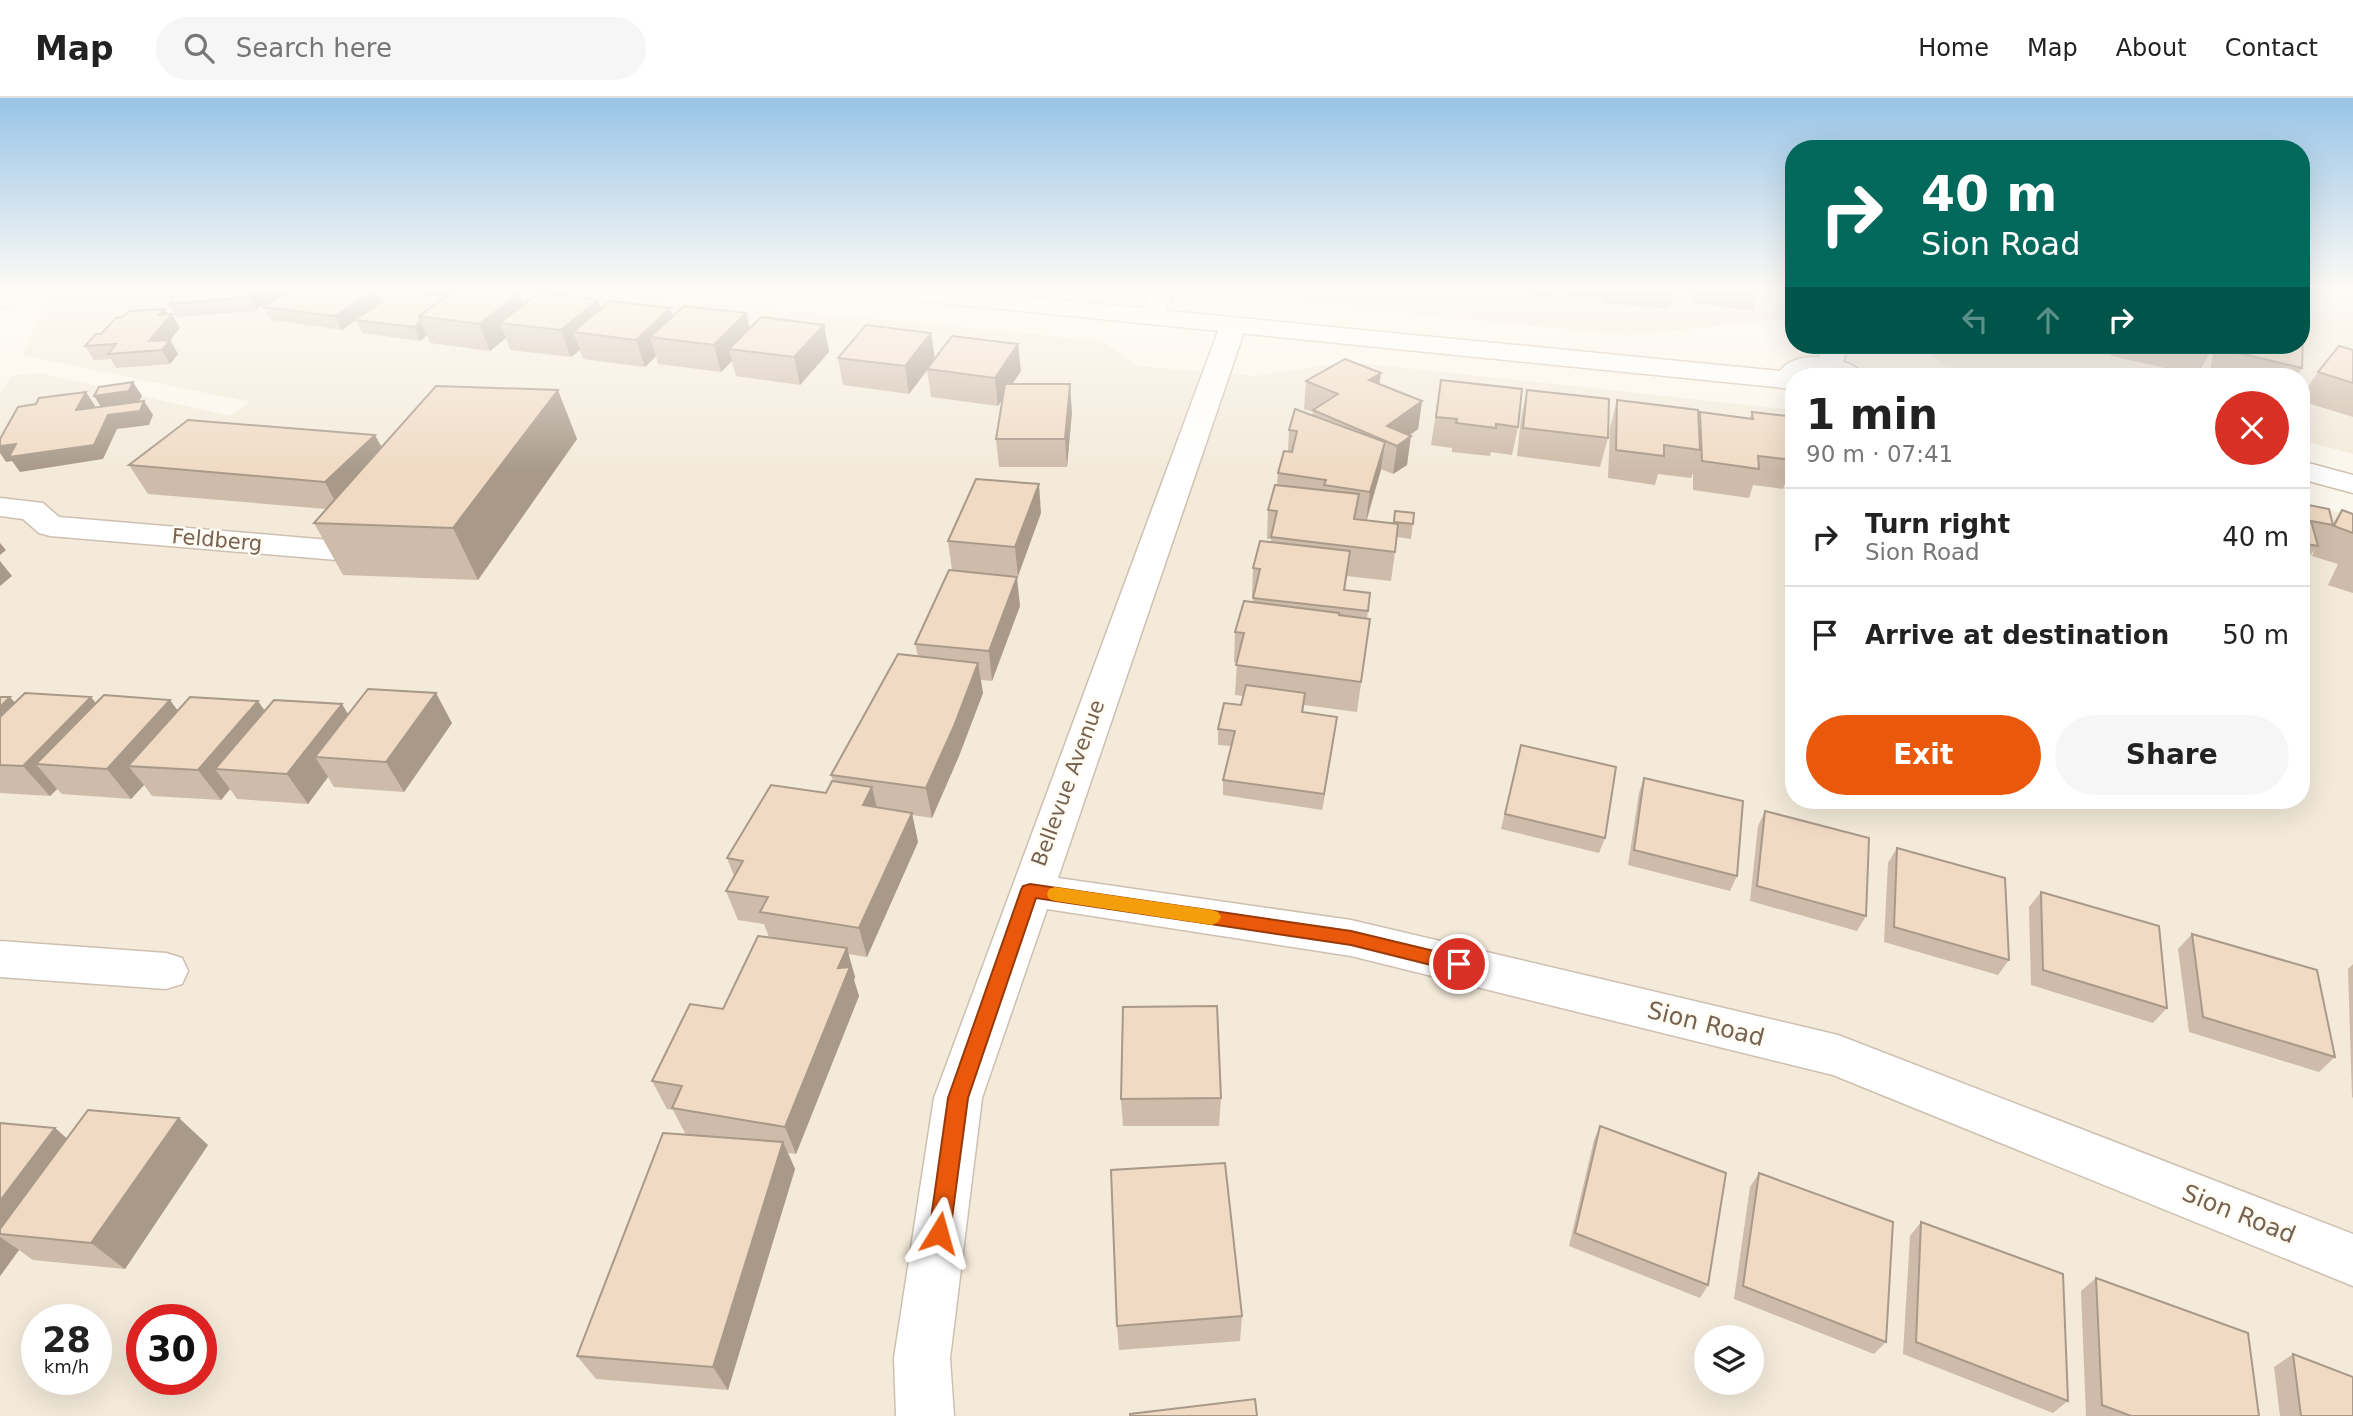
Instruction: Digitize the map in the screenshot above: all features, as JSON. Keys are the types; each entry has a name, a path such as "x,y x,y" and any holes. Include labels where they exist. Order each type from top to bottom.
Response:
{"street":[{"name":"Bellevue Avenue","path":"925,1416 922,1358 958,1098 1225,350"},
{"path":"1473,350 1785,380"},
{"path":"1798,368 1839,363"},
{"path":"2310,472 2353,484"},
{"name":"Feldberg","path":"0,507 32,510 50,526 337,550 382,499"},
{"name":"Sion Road","path":"1030,890 1351,938 1838,1056 2353,1260"},
{"path":"0,959 166,971"}],"shaded area":[{"path":"25,350 1113,350 1137,366 1255,376 1350,362 1785,409 1785,809 2310,809 2310,504 2353,517 2353,1416 0,1416 0,394 11,376 40,373 230,416 250,402 22,355"},
{"path":"2310,350 2353,350 2353,454 2310,442 2310,368 1945,366 1930,354 2310,354"}],"building":[{"path":"112,350 162,350 162,350 108,354"},
{"path":"733,350 801,350 794,357"},
{"path":"845,350 918,350 905,366 838,358"},
{"path":"942,350 1014,350 995,378 927,369"},
{"path":"2336,350 2353,350 2353,383 2318,372"},
{"path":"2243,354 2302,354 2302,368"},
{"path":"1345,359 1381,373 1369,380 1422,401 1387,426 1411,436 1397,446 1313,410 1338,394 1306,381"},
{"path":"1441,380 1522,389 1518,427 1496,424 1496,428 1456,423 1457,419 1436,417"},
{"path":"133,382 129,391 94,396 99,387"},
{"path":"1005,384 1070,384 1065,439 996,439"},
{"path":"436,386 558,390 453,528 314,523"},
{"path":"1527,390 1609,399 1608,438 1523,428"},
{"path":"86,392 76,410 144,401 140,411 108,415 94,445 9,457 16,444 0,446 0,439 18,407 36,404 39,398"},
{"path":"1617,400 1698,410 1700,450 1664,445 1664,456 1616,450"},
{"path":"1295,409 1385,442 1370,492 1324,485 1326,480 1278,473 1284,451 1292,452 1297,431 1289,430"},
{"path":"1700,412 1753,419 1752,412 1785,416 1785,459 1758,456 1759,469 1702,461"},
{"path":"188,420 375,435 325,482 129,465"},
{"path":"976,479 1039,484 1015,547 948,541"},
{"path":"1275,485 1359,494 1354,519 1398,524 1395,552 1271,537 1277,511 1268,510"},
{"path":"2310,505 2329,509 2333,525 2311,521 2318,546 2310,545"},
{"path":"2342,510 2353,514 2353,533 2334,526"},
{"path":"1395,511 1414,513 1413,524 1394,522"},
{"path":"1260,541 1350,551 1344,590 1370,593 1368,611 1253,598 1260,569 1253,568"},
{"path":"949,570 1017,577 989,651 915,644"},
{"path":"1244,601 1370,619 1361,682 1236,665 1244,633 1235,632"},
{"path":"898,654 978,663 926,788 831,775"},
{"path":"1246,685 1305,693 1302,712 1337,717 1324,794 1223,780 1235,731 1218,729 1224,703 1241,705"},
{"path":"368,689 436,693 386,762 315,757"},
{"path":"25,693 91,697 23,766 0,765 0,717"},
{"path":"104,695 170,700 107,769 36,764"},
{"path":"0,697 10,697 0,707"},
{"path":"190,697 258,701 198,770 128,766"},
{"path":"274,700 342,704 287,774 215,769"},
{"path":"1521,745 1616,767 1605,838 1505,814"},
{"path":"1644,778 1743,801 1737,876 1634,850"},
{"path":"832,781 872,787 863,805 912,813 859,928 760,912 768,897 726,891 743,861 727,858 771,785 826,793"},
{"path":"1765,811 1869,838 1866,916 1757,886"},
{"path":"1897,848 2005,878 2009,960 1894,927"},
{"path":"2041,892 2159,926 2167,1008 2043,970"},
{"path":"2192,934 2317,970 2335,1057 2203,1017"},
{"path":"758,936 847,948 838,968 850,967 785,1127 672,1108 682,1086 652,1081 690,1004 723,1009"},
{"path":"1217,1006 1221,1098 1121,1099 1123,1007"},
{"path":"88,1110 179,1118 91,1243 0,1234 0,1229"},
{"path":"0,1123 55,1128 0,1201"},
{"path":"1600,1126 1726,1173 1708,1285 1575,1233"},
{"path":"663,1133 783,1142 713,1367 577,1356"},
{"path":"1225,1163 1242,1316 1117,1326 1111,1170"},
{"path":"1759,1173 1893,1222 1886,1342 1743,1286"},
{"path":"1921,1222 2063,1274 2068,1401 1916,1342"},
{"path":"2096,1278 2248,1333 2259,1416 2131,1416 2102,1405"},
{"path":"2293,1354 2353,1377 2353,1416 2301,1416"},
{"path":"1255,1399 1257,1416 1130,1416 1130,1414"}],"slow traffic":[{"path":"1055,894 1212,917"}],"route":[{"path":"939,1233 958,1098 1030,890 1351,938 1459,964"}]}
